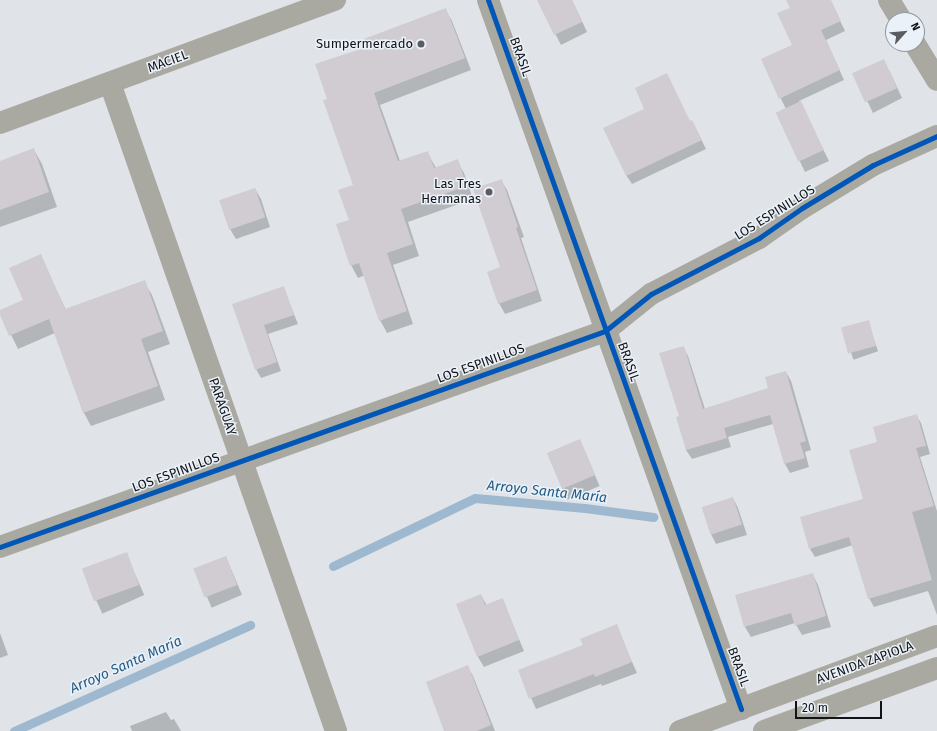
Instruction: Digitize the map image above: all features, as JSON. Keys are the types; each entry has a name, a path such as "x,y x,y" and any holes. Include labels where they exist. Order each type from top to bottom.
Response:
{"main road":[{"name":"AVENIDA ZAPIOLA","path":"680,731 937,636"},
{"path":"764,731 937,668"}],"street":[{"name":"MACIEL","path":"0,123 335,0"},
{"name":"BRASIL","path":"488,0 741,709"},
{"path":"889,0 896,12"},
{"path":"920,52 937,80"},
{"name":"PARAGUAY","path":"110,83 336,731"},
{"name":"LOS ESPINILLOS","path":"0,547 606,331 651,294 759,238 802,208 873,165 937,136"}],"building":[{"path":"537,0 572,0 582,22 554,35"},
{"path":"786,0 831,0 841,21 821,30 840,70 779,99 761,59 792,45 777,13 790,8"},
{"path":"446,8 465,58 374,93 398,161 428,151 434,168 458,159 467,186 401,209 413,244 387,253 407,311 379,321 359,263 350,266 336,224 349,220 338,190 353,185 323,100 327,99 315,64 364,48 361,40"},
{"path":"884,59 897,88 865,102 852,73"},
{"path":"667,73 690,121 692,120 702,140 626,176 603,128 644,109 635,88"},
{"path":"801,101 824,150 798,162 776,113"},
{"path":"34,148 49,192 0,210 0,161"},
{"path":"502,179 518,227 516,228 537,290 498,304 487,272 500,267 473,189"},
{"path":"255,188 265,217 229,230 219,200"},
{"path":"41,254 65,309 145,280 163,331 141,339 158,386 83,413 49,319 9,336 0,315 0,310 23,300 9,268"},
{"path":"284,286 294,315 264,325 277,362 255,370 232,304"},
{"path":"869,320 876,346 848,354 841,328"},
{"path":"684,346 703,409 768,388 765,377 786,371 806,441 800,443 805,458 784,464 770,415 724,428 727,438 686,450 676,417 679,416 659,353"},
{"path":"917,414 926,446 916,448 934,506 912,512 932,580 868,599 849,537 809,549 800,517 863,499 849,450 877,442 873,427"},
{"path":"580,439 595,475 562,489 547,453"},
{"path":"733,497 742,525 711,535 702,507"},
{"path":"127,552 139,585 94,601 82,568"},
{"path":"226,556 237,585 204,597 193,569"},
{"path":"813,573 826,616 795,626 791,613 744,627 735,595"},
{"path":"481,594 485,605 503,598 519,640 477,657 456,604"},
{"path":"617,624 632,662 595,677 594,674 529,699 518,670 583,645 580,639"},
{"path":"468,665 491,725 477,731 444,731 426,682"}],"waterway":[{"name":"Arroyo Santa María","path":"333,566 475,498 585,508 653,517"},
{"name":"Arroyo Santa María","path":"14,731 250,625"}],"cycle path":[{"path":"488,0 741,709"},
{"path":"0,547 605,331 651,294 759,238 802,208 873,165 937,136"}],"place":[{"name":"Sumpermercado","path":"421,44"},
{"name":"Las Tres Hermanas","path":"489,192"}]}
